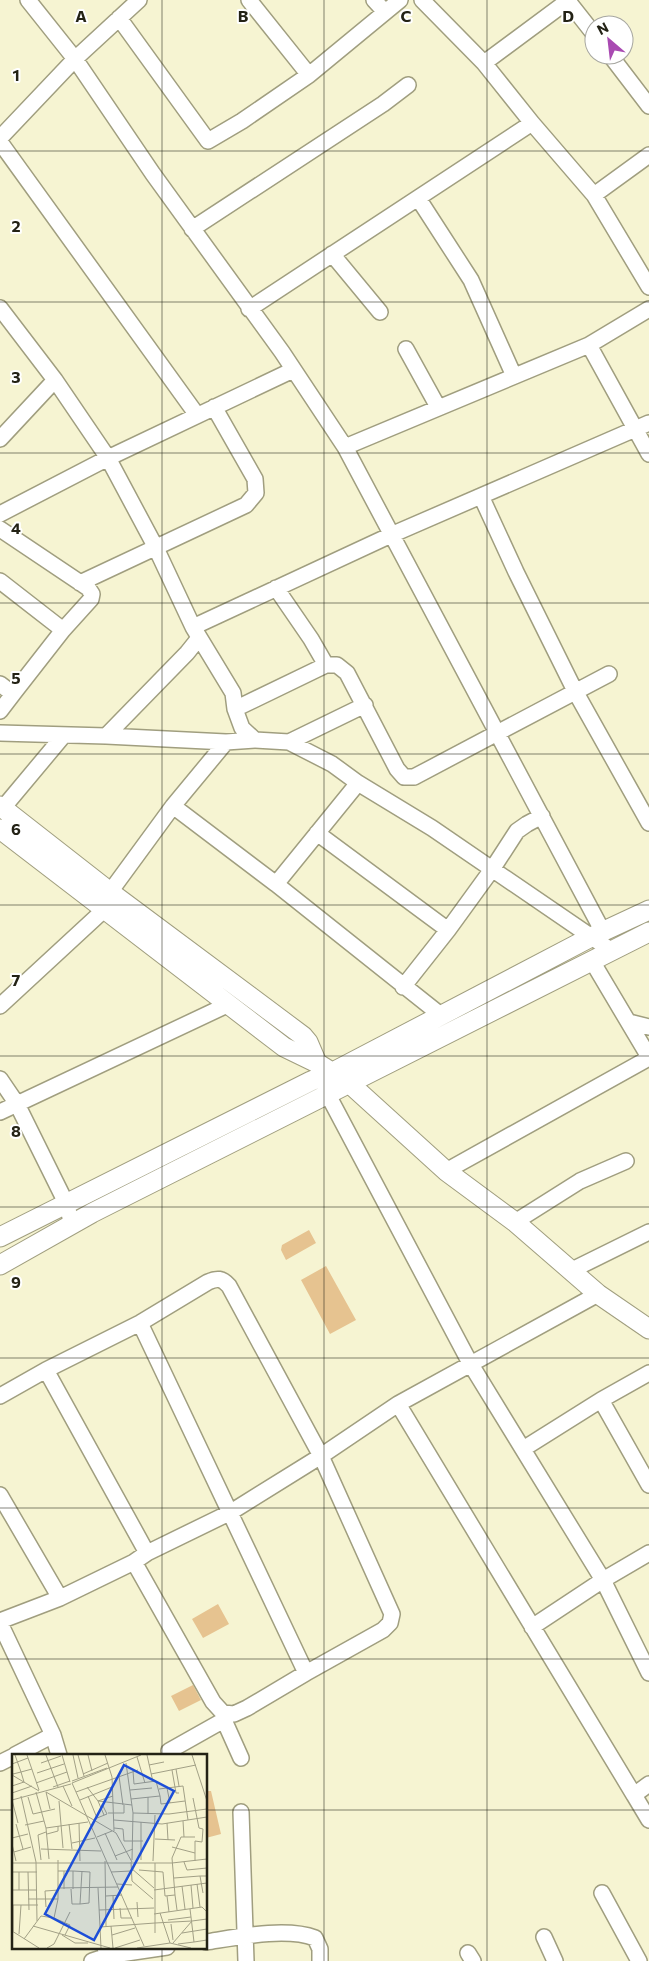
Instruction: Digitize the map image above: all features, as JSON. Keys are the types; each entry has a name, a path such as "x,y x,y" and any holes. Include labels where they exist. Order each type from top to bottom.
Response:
{"street":[{"path":"28,0 75,59 345,447 542,816 597,935"},
{"path":"249,0 309,75"},
{"path":"374,0 385,12"},
{"path":"119,18 208,141 242,121 309,75 400,0"},
{"path":"422,0 484,63 532,123 594,195 649,286"},
{"path":"484,63 568,0 584,21"},
{"path":"136,1 75,59 0,140 197,415"},
{"path":"618,65 649,106"},
{"path":"192,229 383,104 408,85"},
{"path":"249,308 532,123"},
{"path":"594,195 649,156"},
{"path":"418,198 471,280 514,376"},
{"path":"332,254 380,312"},
{"path":"0,308 55,380 108,458 156,546 196,632 233,693 235,709 242,728 255,740"},
{"path":"345,447 590,345 649,310"},
{"path":"590,345 643,426 649,454"},
{"path":"406,349 438,407"},
{"path":"0,514 108,458 293,370"},
{"path":"0,439 55,380"},
{"path":"80,583 246,505 256,493 255,479 214,407"},
{"path":"106,736 187,653 196,632 276,588 391,535 643,426"},
{"path":"482,496 516,572 575,691 649,823"},
{"path":"0,529 88,588 92,594 91,599 63,630 0,710"},
{"path":"0,581 63,630"},
{"path":"276,588 311,639 326,665"},
{"path":"235,709 326,665 337,665 347,674 365,705 397,769 404,777 414,777 609,674"},
{"path":"0,684 13,694"},
{"path":"289,742 365,705"},
{"path":"0,733 226,742 255,740 289,742 332,764 432,828 597,935 612,951"},
{"path":"64,735 1,807 227,1005 284,1047 349,1082 446,1171 514,1222 598,1294 649,1329"},
{"path":"0,1006 108,900 173,806 226,742"},
{"path":"276,884 358,782"},
{"path":"173,806 276,884 403,987 442,1016"},
{"path":"403,987 448,930 517,831 542,816"},
{"path":"0,829 108,900 303,1036 325,1068"},
{"path":"317,833 448,930"},
{"path":"0,1237 311,1081 325,1068 442,1016 649,910"},
{"path":"0,1265 72,1224 327,1093 649,932"},
{"path":"446,1171 649,1057 592,961"},
{"path":"0,1112 227,1005"},
{"path":"629,1022 649,1027"},
{"path":"0,1079 17,1104 66,1203 72,1224"},
{"path":"327,1093 470,1363 603,1580 649,1673"},
{"path":"514,1222 580,1181 626,1161"},
{"path":"572,1270 649,1232"},
{"path":"0,1396 46,1370 140,1323 208,1282 216,1279 224,1280 289,1393 321,1456 392,1614 390,1623 383,1630 247,1708 234,1714 223,1716 169,1751"},
{"path":"59,1754 53,1735 6,1651 0,1622 60,1598 231,1512 321,1456 398,1404 598,1294"},
{"path":"140,1323 306,1673"},
{"path":"46,1370 147,1553"},
{"path":"523,1449 601,1400 649,1374"},
{"path":"601,1400 649,1485"},
{"path":"398,1404 649,1820"},
{"path":"0,1495 60,1598"},
{"path":"532,1627 603,1580 649,1553"},
{"path":"134,1562 213,1702 223,1716 241,1758"},
{"path":"17,1754 53,1735"},
{"path":"0,1763 12,1757"},
{"path":"634,1796 649,1784"},
{"path":"241,1812 246,1961"},
{"path":"602,1893 639,1961"},
{"path":"208,1942 245,1936 303,1933 316,1938 320,1949 320,1961"},
{"path":"544,1937 555,1961"},
{"path":"92,1961 106,1951 152,1948"}],"building":[{"path":"309,1230 316,1243 286,1260 281,1250 282,1245"},
{"path":"326,1266 356,1320 330,1334 301,1280"},
{"path":"218,1604 229,1624 203,1638 192,1619"},
{"path":"193,1685 201,1700 179,1711 171,1696"},
{"path":"208,1791 211,1791 221,1834 208,1837"}]}
